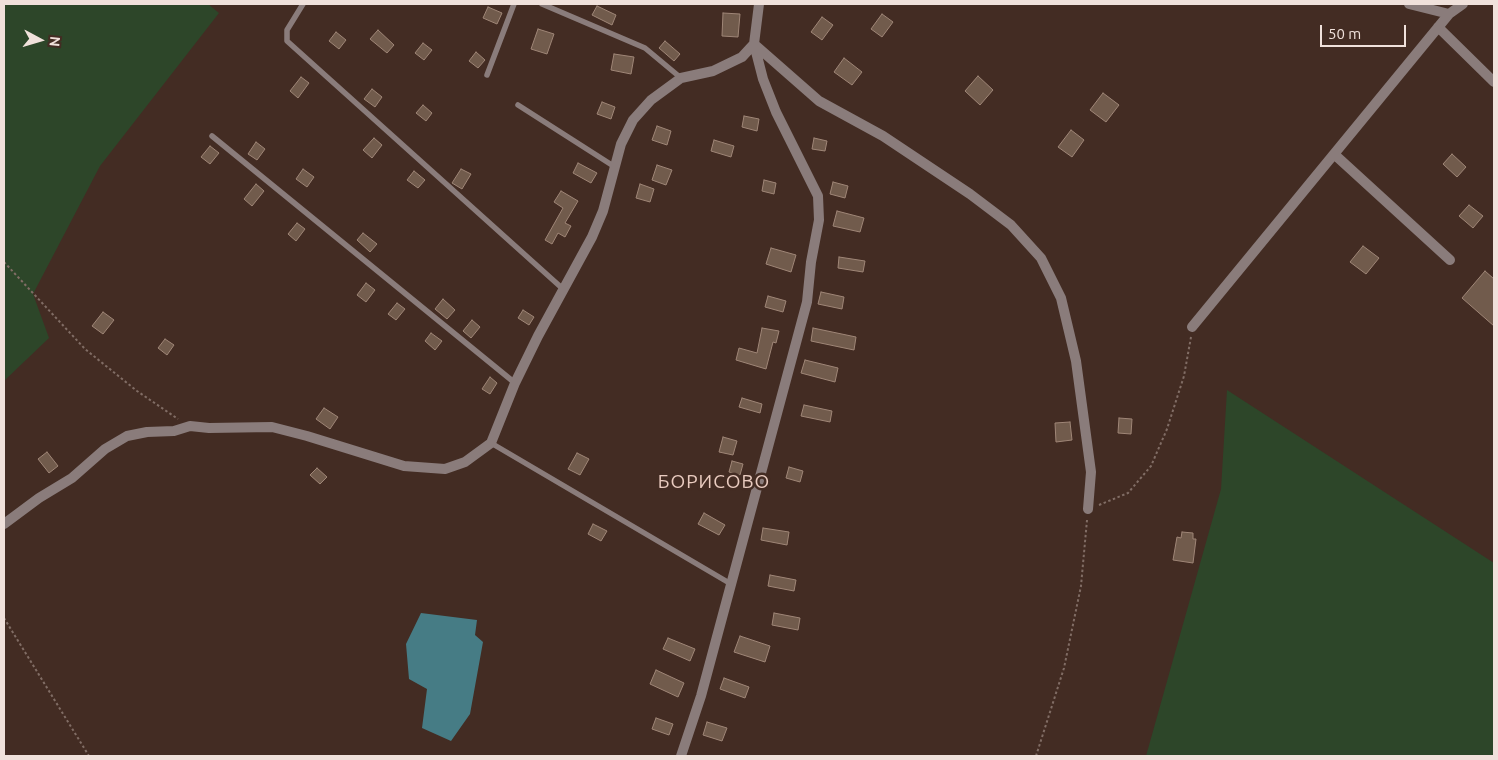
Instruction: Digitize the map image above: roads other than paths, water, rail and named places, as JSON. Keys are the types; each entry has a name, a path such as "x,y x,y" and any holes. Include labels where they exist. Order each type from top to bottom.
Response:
{"street":[{"path":"681,756 701,696 807,302 819,220 818,196 776,112 763,79 754,44 759,4"},
{"path":"1409,4 1449,14"},
{"path":"1192,327 1449,14 1463,4"},
{"path":"1438,28 1494,82"},
{"path":"4,524 39,498 72,478 105,449 127,436 190,426 208,428 272,427 404,466 445,469 466,462 491,443 515,383 592,237 599,220 621,144 633,120 651,100 681,78 713,71 742,57 754,44"},
{"path":"754,44 819,101 883,136 970,194 1011,225 1041,258 1061,298 1076,361 1090,472 1088,509"},
{"path":"1334,154 1450,260"}],"lane":[{"path":"304,4 287,30 287,41 563,289"},
{"path":"486,75 514,4"},
{"path":"542,4 645,48 681,78"},
{"path":"518,105 615,167"},
{"path":"212,136 515,383"},
{"path":"491,443 731,584"}],"water":[{"path":"421,613 477,620 475,635 483,642 470,714 451,741 422,728 427,689 409,679 406,644"}],"district":[{"name":"БОРИСОВО","path":"714,482"}]}
